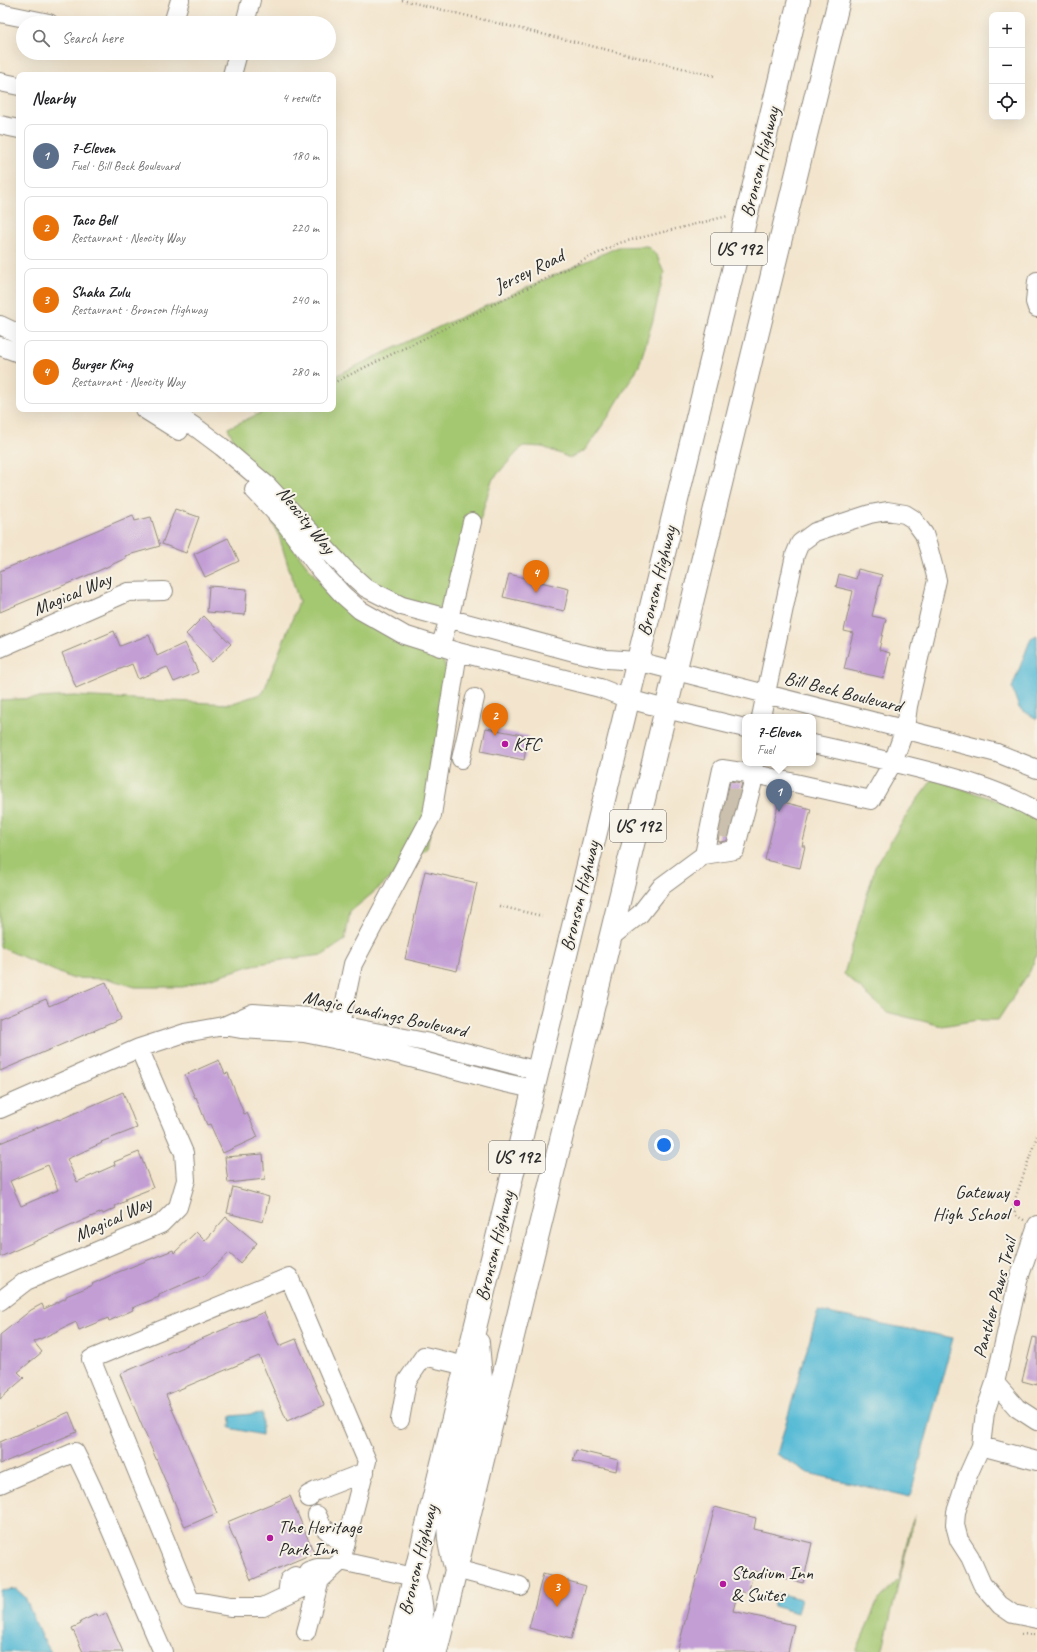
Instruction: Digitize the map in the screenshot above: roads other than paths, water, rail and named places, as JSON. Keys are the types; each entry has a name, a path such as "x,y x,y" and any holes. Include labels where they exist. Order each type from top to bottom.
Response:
{"highway":[{"name":"Bronson Highway","path":"396,1652 799,0"},
{"name":"Bronson Highway","path":"436,1652 839,0"},
{"path":"456,1569 450,1548 448,1533 449,1519 482,1390 477,1322"},
{"path":"414,1577 421,1598 423,1612 422,1629 416,1652"}],"street":[{"path":"176,16 180,0"},
{"path":"247,16 251,0"},
{"path":"0,13 16,16"},
{"path":"233,72 236,60"},
{"path":"0,82 16,85"},
{"path":"0,125 16,128"},
{"path":"1037,281 1035,302 1037,308"},
{"path":"0,325 16,333"},
{"path":"0,346 16,352"},
{"name":"Neocity Way","path":"169,413 198,429 268,486 345,569 366,588 402,606 449,619 578,653 607,659 637,661"},
{"name":"Neocity Way","path":"169,413 261,497 289,528 321,571 343,595 360,610 404,635 440,647 600,688 628,699"},
{"path":"704,855 735,850 722,769 754,769 871,800 893,762 905,730 908,706 937,580 924,534 913,520 905,514 887,511 870,514 814,532 800,544 795,555 764,694 761,714"},
{"path":"440,647 449,619 472,522"},
{"name":"Magical Way","path":"0,648 128,592 164,591"},
{"path":"339,1032 353,964 432,815 458,652"},
{"name":"Bill Beck Boulevard","path":"637,661 996,753 1037,769"},
{"path":"462,759 474,698"},
{"path":"628,699 742,727"},
{"path":"816,745 893,762 982,785 1018,800 1037,811"},
{"path":"611,937 640,914 662,886 704,855 754,769"},
{"name":"Magic Landings Boulevard","path":"0,1109 139,1048 185,1033 224,1026 253,1013 310,1017 339,1032 430,1043 536,1080"},
{"name":"Magical Way","path":"0,1301 26,1281 161,1224 178,1207 186,1180 184,1153 139,1048"},
{"name":"Panther Paws Trail","path":"1037,1225 1018,1281 995,1383 985,1412 981,1446 968,1475 956,1512 955,1525 959,1540 970,1557 982,1584 1000,1606 1013,1614 1037,1619"},
{"path":"306,1632 323,1567 365,1472 367,1461 289,1277 91,1359 190,1600 230,1607 263,1607 288,1595 323,1567"},
{"path":"400,1420 407,1381 424,1356 466,1366"},
{"path":"995,1383 1017,1408 1037,1421"},
{"path":"981,1446 1037,1461"},
{"path":"0,1484 75,1452 93,1489 163,1652"},
{"path":"309,1498 308,1495 312,1493 365,1472"},
{"path":"317,1515 322,1526 323,1567"},
{"path":"288,1595 289,1580 323,1567 414,1577"},
{"path":"456,1569 520,1586"}],"water":[{"path":"1037,635 1037,719 1019,708 1012,688 1031,638"},
{"path":"818,1311 953,1338 910,1497 808,1473 777,1454"},
{"path":"262,1413 262,1435 230,1428 231,1416"},
{"path":"16,1589 25,1597 40,1634 51,1652 0,1652 0,1591"},
{"path":"777,1593 801,1599 797,1613 773,1606"}],"tunnel":[{"path":"727,796 739,799"},
{"path":"723,811 735,814"},
{"path":"719,827 732,830"}],"place":[{"name":"Burger King","path":"536,593"},
{"name":"Taco Bell","path":"495,736"},
{"name":"KFC","path":"505,744"},
{"name":"7-Eleven","path":"779,812"},
{"name":"Gateway High School","path":"1017,1203"},
{"name":"The Heritage Park Inn","path":"270,1538"},
{"name":"Stadium Inn & Suites","path":"723,1584"},
{"name":"Shaka Zulu","path":"557,1607"}]}
